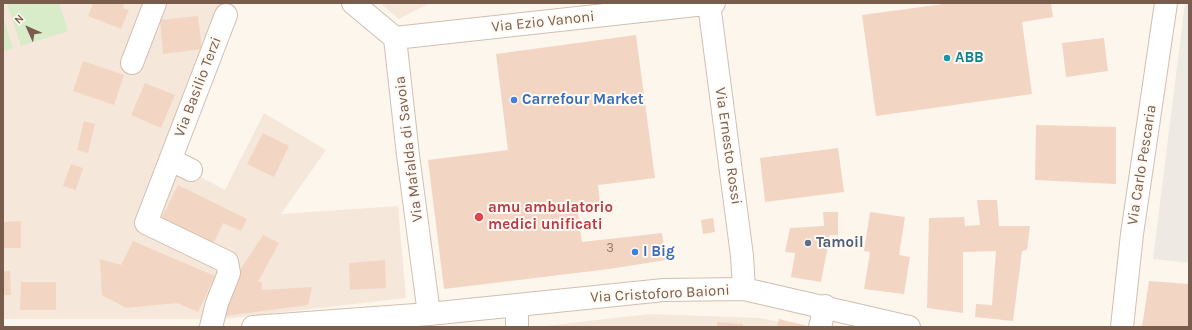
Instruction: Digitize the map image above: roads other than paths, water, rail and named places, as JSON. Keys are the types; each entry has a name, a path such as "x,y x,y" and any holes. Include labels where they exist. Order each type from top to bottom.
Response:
{"street":[{"path":"132,63 155,3"},
{"path":"353,3 395,38"},
{"name":"Via Carlo Pescaria","path":"1122,327 1132,234 1166,3"},
{"name":"Via Ezio Vanoni","path":"395,38 712,4"},
{"name":"Via Ernesto Rossi","path":"712,4 742,256 744,289"},
{"name":"Via Basilio Terzi","path":"211,327 217,303 229,273 227,262 146,223 226,15"},
{"name":"Via Mafalda di Savoia","path":"395,38 412,107 408,155 429,314"},
{"path":"171,160 191,170"},
{"name":"Via Cristoforo Baioni","path":"254,327 429,314 664,290 744,289 822,317 910,327"},
{"path":"517,305 517,327"}],"place":[{"name":"ABB","path":"947,58"},
{"name":"Carrefour Market","path":"514,100"},
{"name":"amu ambulatorio medici unificati","path":"479,217"},
{"name":"Tamoil","path":"808,243"},
{"name":"I Big","path":"635,252"}]}
